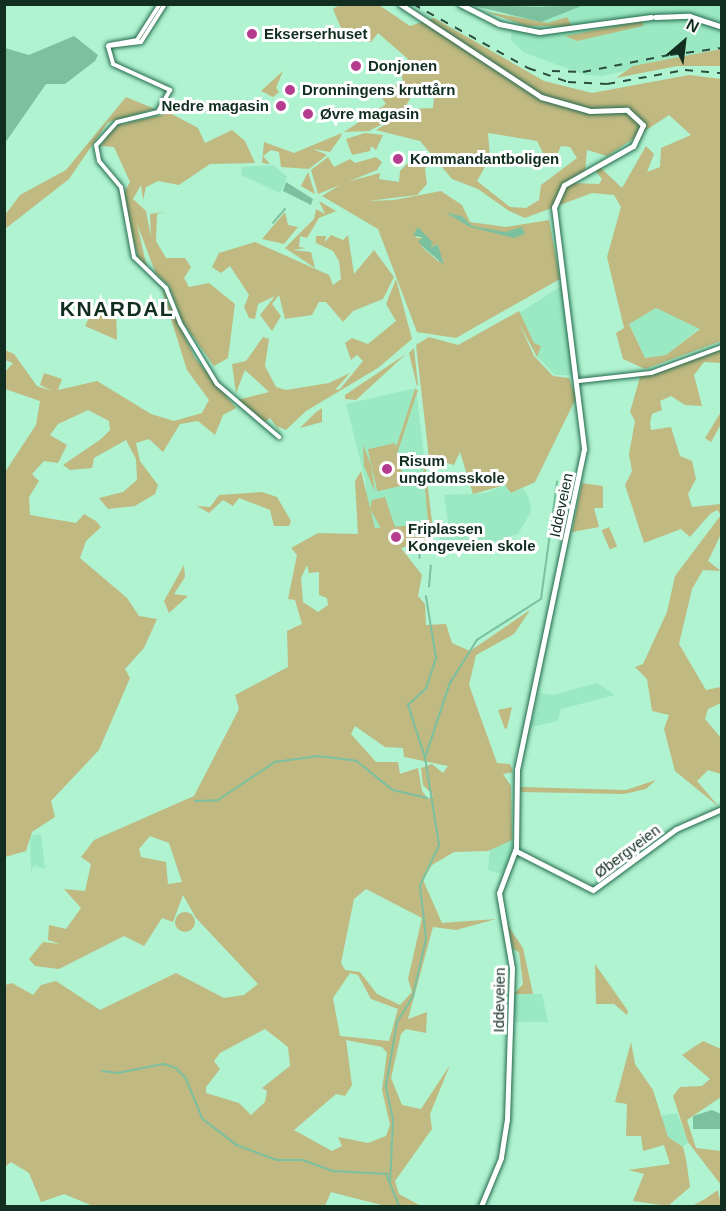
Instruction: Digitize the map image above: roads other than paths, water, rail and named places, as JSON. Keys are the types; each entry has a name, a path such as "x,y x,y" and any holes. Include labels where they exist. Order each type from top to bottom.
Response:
{"main road":[{"name":"Iddeveien","path":"400,4 541,97 590,111 627,110 641,119 644,129 638,142 571,178 556,196 579,381 584,455 517,769 516,851 499,893 512,968 506,1129 481,1206"},
{"path":"460,4 499,24 539,32 653,17 689,16 722,27"},
{"name":"Øbergveien","path":"516,851 593,890 676,829 722,809"}],"street":[{"path":"108,46 137,40 160,4"},
{"path":"108,46 141,42 165,4"},
{"path":"108,46 111,61 170,90 154,113 117,122 96,145 99,160 121,187 130,246 138,264 166,288 180,323 217,384 279,437"},
{"path":"579,381 651,373 722,347"}],"waterway":[{"path":"273,223 285,209"},
{"path":"399,1206 390,1184 393,1120 386,1086 397,1022 413,996 426,939 420,886 439,845 425,758 450,683 477,640 541,599 557,482"},
{"path":"420,550 420,558"},
{"path":"429,587 431,566"},
{"path":"425,758 408,705 426,689 436,658 426,597"},
{"path":"195,801 218,800 275,762 318,756 357,761 393,790 427,798"},
{"path":"102,1071 118,1073 164,1064 176,1068 186,1078 203,1119 237,1145 277,1160 303,1160 334,1171 387,1174 389,1181"}],"railway":[{"path":"413,4 528,68 568,82 607,84 685,70 722,73"},
{"path":"670,55 722,48"},
{"path":"552,71 583,72 679,53"}],"place":[{"name":"Ekserserhuset","path":"252,34"},
{"name":"Donjonen","path":"356,66"},
{"name":"Dronningens kruttårn","path":"290,90"},
{"name":"Nedre magasin","path":"281,106"},
{"name":"Øvre magasin","path":"308,114"},
{"name":"Kommandantboligen","path":"398,159"},
{"name":"Risum ungdomsskole","path":"387,469"},
{"name":"Friplassen Kongeveien skole","path":"396,537"}],"district":[{"name":"KNARDAL","path":"117,309"}]}
